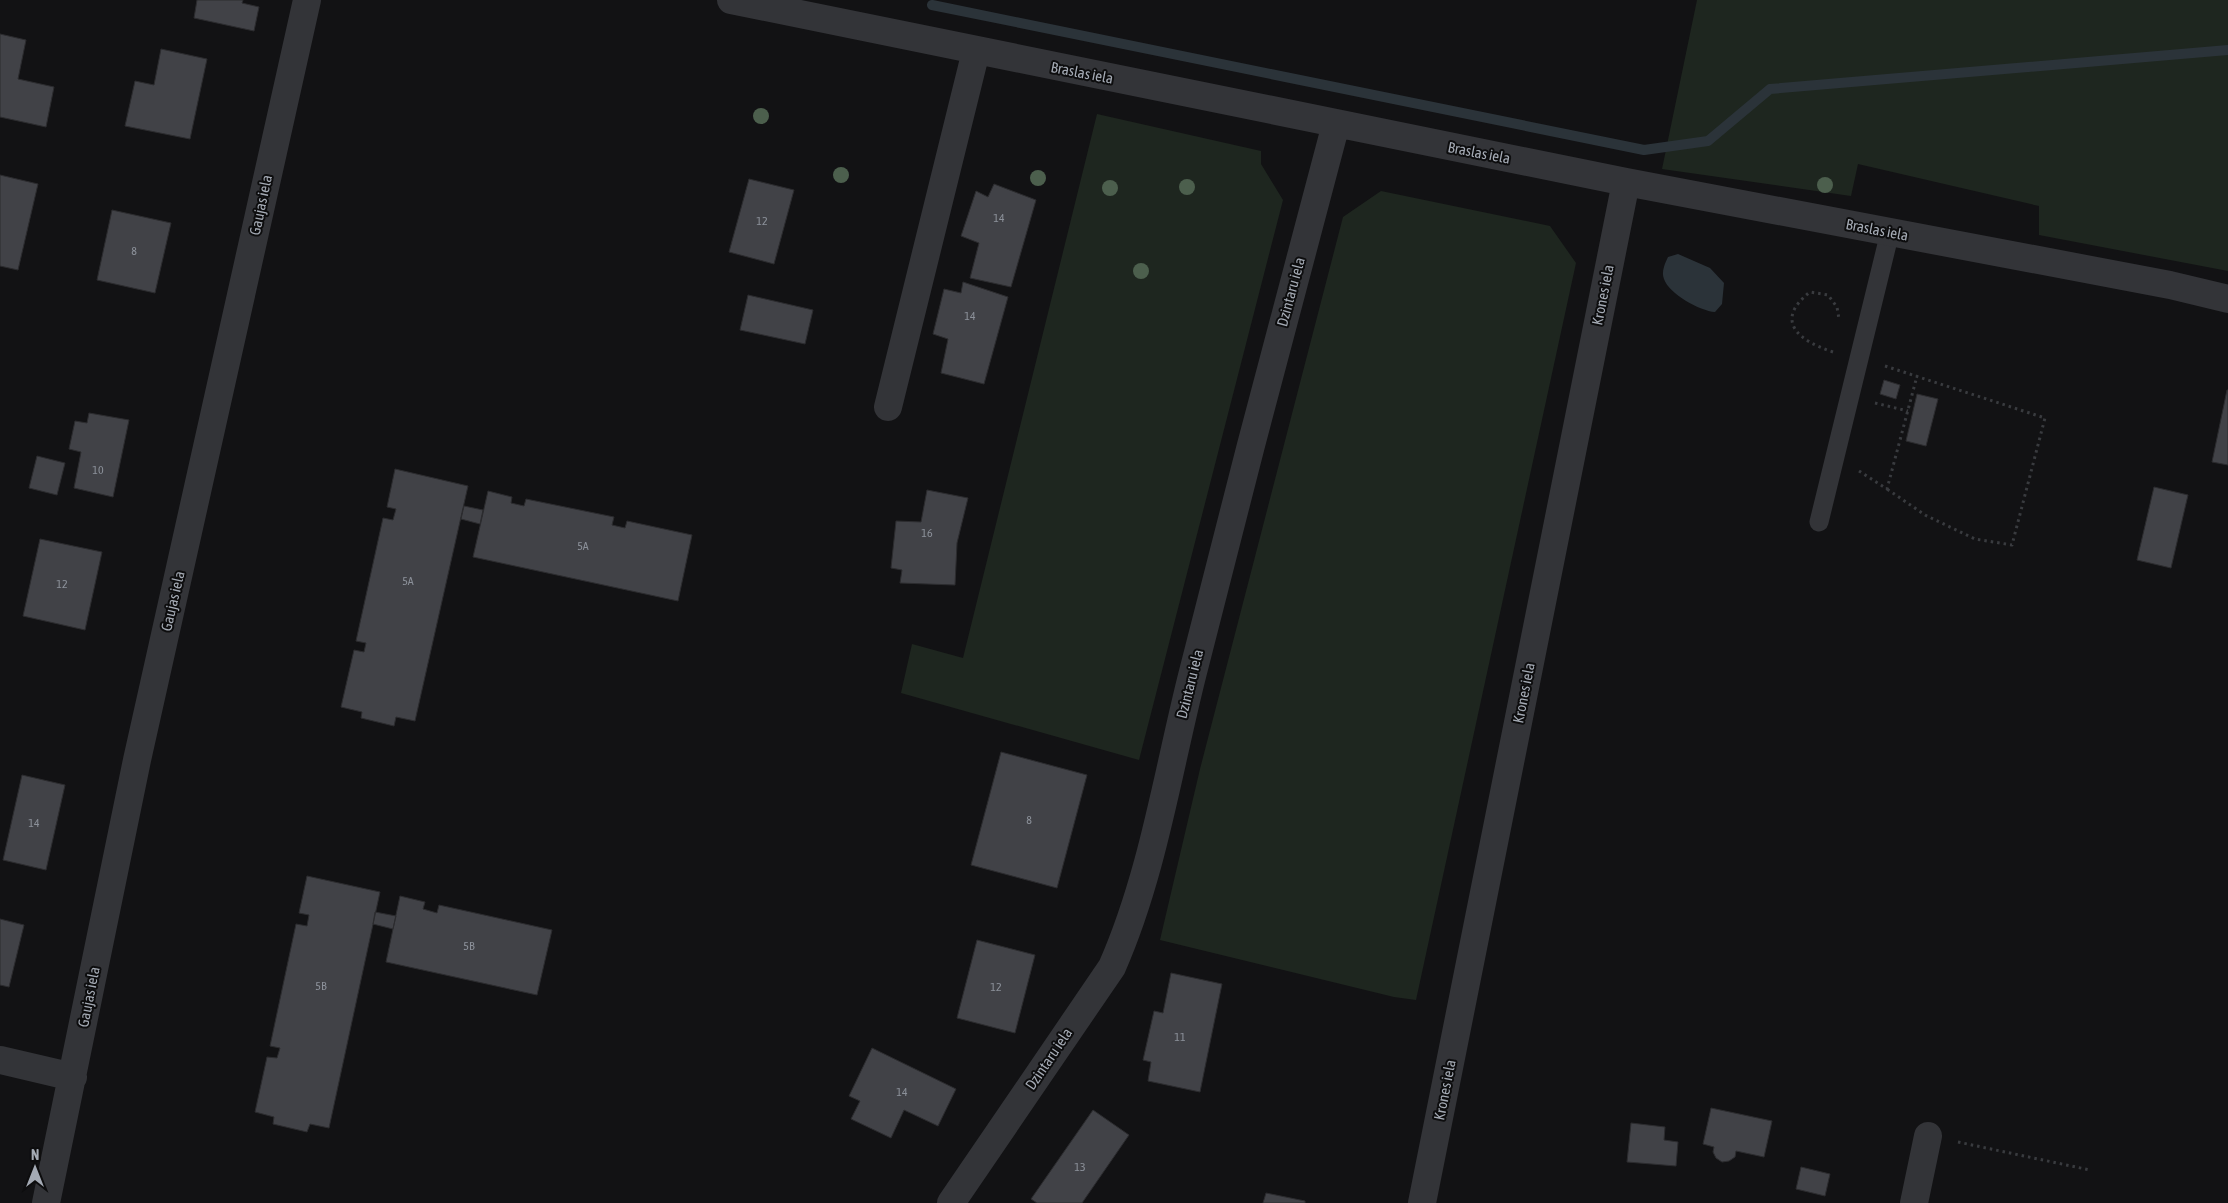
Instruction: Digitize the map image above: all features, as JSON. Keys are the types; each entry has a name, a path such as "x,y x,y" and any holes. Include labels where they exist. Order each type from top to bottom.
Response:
{"street":[{"name":"Gaujas iela","path":"46,1203 137,760 307,0"},
{"name":"Braslas iela","path":"731,0 1626,182 2170,285 2228,299"},
{"path":"888,407 976,51"},
{"name":"Dzintaru iela","path":"951,1203 1112,967 1130,927 1153,841 1195,664 1336,124"},
{"name":"Krones iela","path":"1422,1203 1626,182"},
{"path":"0,1060 73,1077"},
{"path":"1914,1203 1928,1136"}],"lane":[{"path":"1818,522 1851,396 1890,232"}],"path":[{"path":"1888,489 1917,376"},
{"path":"1851,396 1908,411"},
{"path":"1836,456 1925,515 1975,538 2012,545 2045,418"},
{"path":"1928,1136 2090,1170"}],"shaded area":[{"path":"1697,0 2228,0 2228,271 2039,235 2039,206 1858,164 1851,196 1662,169"},
{"path":"1097,114 1261,151 1261,164 1283,200 1139,760 901,693 912,644 963,658"},
{"path":"1381,191 1550,226 1576,263 1416,1000 1394,997 1160,940 1200,769 1343,217"},
{"path":"1678,254 1710,268 1724,283 1722,304 1715,312 1701,309 1686,301 1667,285 1663,276 1665,265 1668,257"}],"building":[{"path":"197,0 243,0 242,3 259,7 254,31 194,18"},
{"path":"0,34 26,40 18,79 54,87 46,127 0,117"},
{"path":"161,49 207,59 190,139 125,126 135,81 154,85"},
{"path":"0,175 38,184 18,270 0,266"},
{"path":"749,179 794,190 774,264 729,252"},
{"path":"994,184 1036,200 1011,287 970,278 979,243 961,236 976,191 988,197"},
{"path":"112,210 171,223 155,293 97,280"},
{"path":"963,282 1008,297 984,384 941,373 948,339 933,334 944,289 961,293"},
{"path":"748,295 813,310 805,344 740,330"},
{"path":"1884,380 1900,385 1896,399 1880,394"},
{"path":"2228,390 2228,465 2212,462"},
{"path":"1917,394 1938,399 1926,446 1906,441"},
{"path":"89,413 129,420 113,497 74,488 81,452 69,449 75,421 87,423"},
{"path":"37,456 65,463 57,495 29,488"},
{"path":"395,469 468,486 415,721 396,717 394,726 361,718 362,712 341,707 354,650 364,652 366,643 356,641 383,518 393,520 396,509 387,507"},
{"path":"2154,487 2188,495 2171,568 2137,560"},
{"path":"927,490 968,498 957,543 955,585 900,583 902,570 891,568 896,521 921,522"},
{"path":"488,491 512,497 511,503 524,506 526,499 614,517 612,525 625,528 627,521 692,535 678,601 473,557"},
{"path":"464,506 483,510 480,524 461,519"},
{"path":"40,539 102,552 85,630 23,616"},
{"path":"1001,752 1087,775 1057,888 971,865"},
{"path":"22,775 65,785 46,870 3,860"},
{"path":"307,876 380,892 329,1128 310,1124 307,1132 273,1124 274,1117 255,1112 267,1057 277,1058 280,1048 270,1046 296,924 307,926 309,915 299,913"},
{"path":"400,896 425,902 423,909 437,913 439,905 552,930 537,995 386,962"},
{"path":"375,912 396,916 393,929 373,924"},
{"path":"0,919 24,925 9,987 0,985"},
{"path":"977,940 1035,955 1015,1033 957,1018"},
{"path":"1171,973 1222,984 1200,1092 1148,1081 1151,1062 1143,1060 1154,1011 1163,1013"},
{"path":"872,1048 956,1089 938,1126 904,1110 891,1138 851,1119 860,1101 849,1096"},
{"path":"1711,1108 1772,1121 1764,1157 1736,1151 1735,1157 1729,1161 1722,1162 1716,1158 1713,1152 1714,1147 1703,1144"},
{"path":"1093,1110 1129,1135 1082,1203 1037,1203 1031,1199"},
{"path":"1631,1123 1665,1127 1664,1140 1678,1142 1676,1166 1627,1162"},
{"path":"1801,1167 1830,1174 1825,1196 1796,1189"},
{"path":"1266,1193 1305,1201 1305,1203 1263,1203"}],"waterway":[{"path":"932,5 1644,150 1708,141 1770,89 2228,50"}]}
